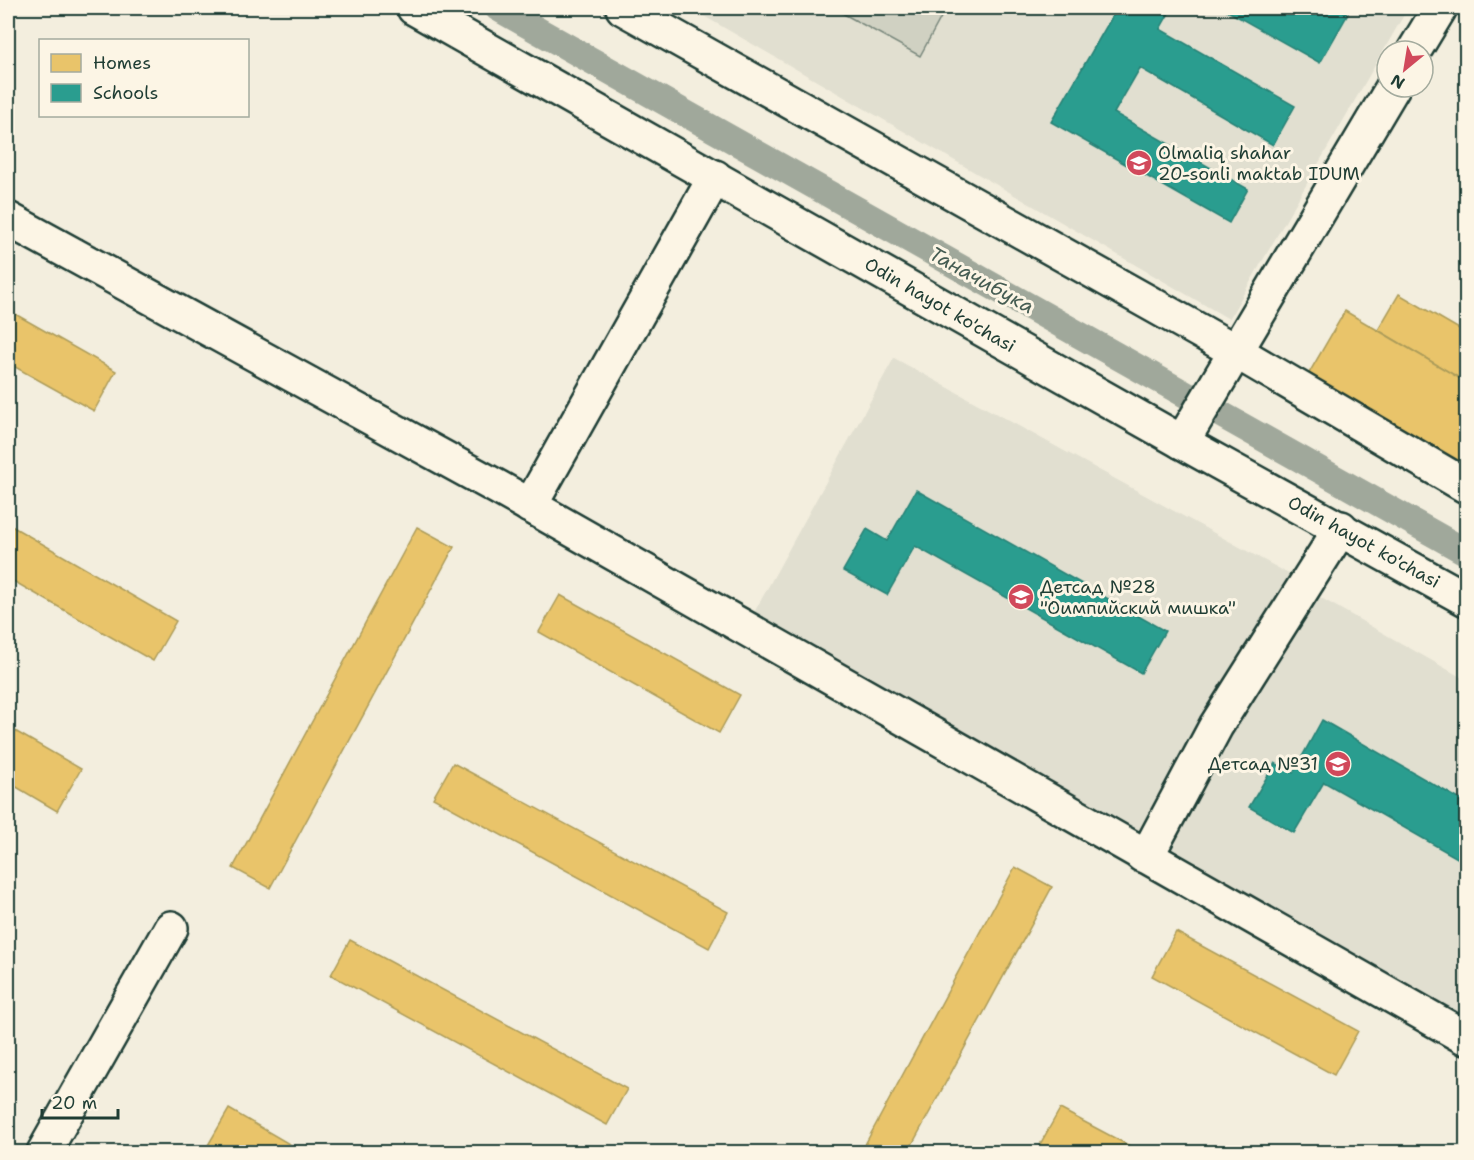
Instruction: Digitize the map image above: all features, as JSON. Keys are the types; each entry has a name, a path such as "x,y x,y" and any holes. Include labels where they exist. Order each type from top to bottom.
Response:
{"street":[{"name":"Odin hayot ko'chasi","path":"414,8 715,177 1186,436 1341,528 1467,599"},
{"path":"623,8 1236,352 1467,486"},
{"path":"1421,39 1440,8"},
{"path":"1186,436 1386,99"},
{"path":"530,506 715,177"},
{"path":"8,219 530,506 1467,1038"},
{"path":"1142,855 1152,846 1216,726 1341,528"},
{"path":"44,1152 171,928"}],"shaded area":[{"name":"Olmaliq shahar 20-sonli maktab IDUM","path":"690,8 1408,8 1390,39 1375,39 1375,65 1229,319"},
{"path":"833,8 946,8 920,56"},
{"name":"Детсад №28 \"Оимпийский мишка\"","path":"894,358 1291,575 1147,837 750,620"},
{"name":"Детсад №31","path":"1307,590 1466,680 1466,1020 1161,848"}],"building: Homes":[{"path":"1399,294 1466,333 1466,382 1378,330"},
{"path":"8,310 116,371 94,411 8,363"},
{"path":"1345,311 1466,382 1466,474 1305,380"},
{"path":"8,524 176,621 153,661 8,578"},
{"path":"417,527 454,547 270,888 233,868"},
{"path":"560,595 740,695 719,733 539,632"},
{"path":"8,727 81,769 57,811 8,782"},
{"path":"453,763 728,912 709,948 433,798"},
{"path":"1015,867 1052,887 908,1152 861,1152"},
{"path":"1176,932 1358,1031 1334,1075 1152,976"},
{"path":"350,940 627,1089 607,1125 331,975"},
{"path":"229,1109 303,1152 204,1152"},
{"path":"1060,1109 1141,1152 1046,1152 1038,1148"}],"building: Schools":[{"path":"1117,8 1172,8 1160,29 1295,106 1273,145 1140,68 1114,113 1248,189 1229,223 1051,122"},
{"path":"1222,8 1337,8 1348,14 1320,63"},
{"path":"916,490 1165,631 1141,673 915,546 887,595 843,571 867,529 887,541"},
{"path":"1322,720 1466,803 1466,863 1324,782 1294,833 1249,807 1275,763 1293,773"}],"waterway":[{"name":"Таначибука","path":"498,8 1466,552"}],"place":[{"name":"Olmaliq shahar 20-sonli maktab IDUM","path":"1139,163"},
{"name":"Детсад №28 \"Оимпийский мишка\"","path":"1021,597"},
{"name":"Детсад №31","path":"1338,764"}]}
